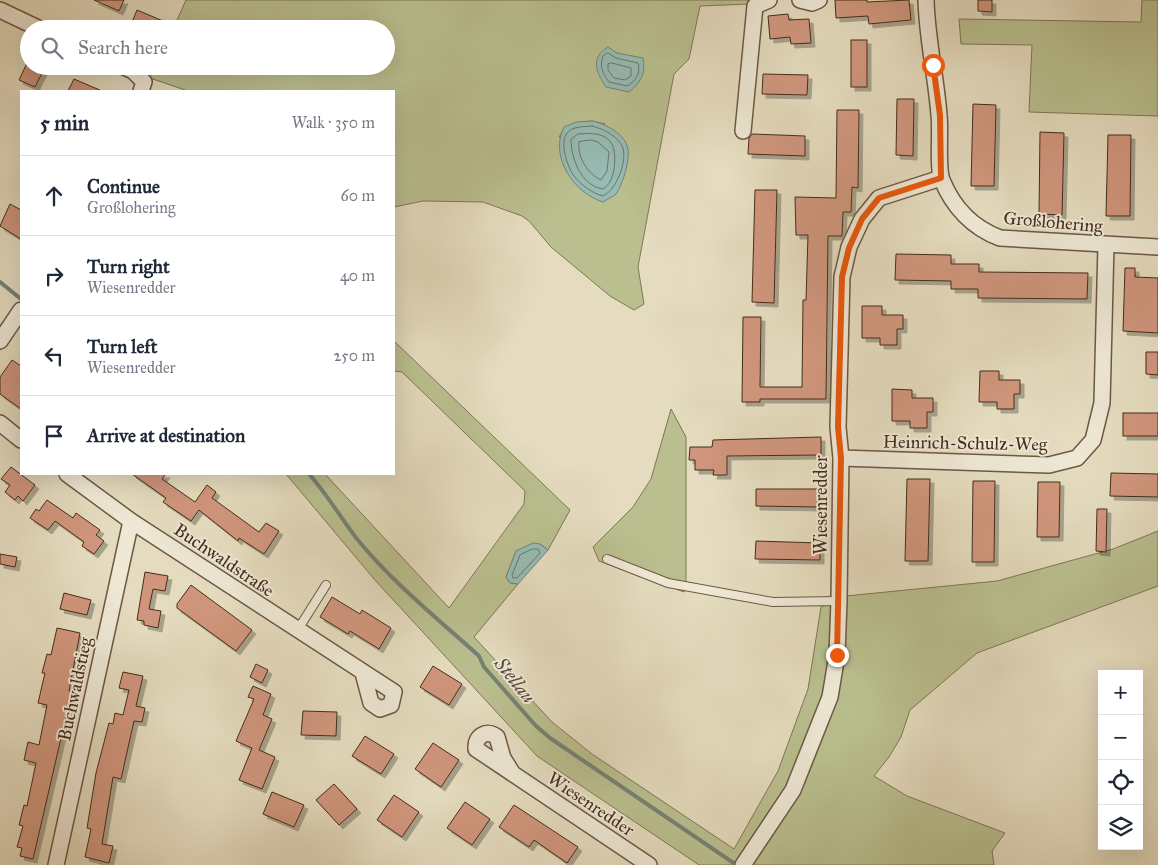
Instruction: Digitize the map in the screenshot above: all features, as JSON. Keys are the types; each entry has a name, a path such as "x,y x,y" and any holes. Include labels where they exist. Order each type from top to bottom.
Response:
{"street":[{"path":"743,131 755,6 769,0"},
{"path":"800,0 812,3 819,0"},
{"name":"Großlohering","path":"926,0 926,27 940,115 941,178 961,213 995,236 1106,246 1158,247"},
{"path":"0,10 21,20"},
{"path":"135,75 142,86"},
{"name":"Wiesenredder","path":"743,865 794,790 830,697 837,655 839,601 841,458 838,427 842,286 849,248 862,219 879,198 941,178"},
{"name":"Heinrich-Schulz-Weg","path":"841,458 1049,465 1077,458 1093,440 1102,403 1106,246"},
{"path":"0,341 20,311"},
{"path":"0,423 20,439"},
{"name":"Buchwaldstraße","path":"68,475 131,520 364,673"},
{"name":"Buchwaldstieg","path":"56,865 131,520"},
{"name":"Wiesenredder","path":"513,774 649,865"}],"lane":[{"path":"607,559 677,585 773,602 839,601"},
{"path":"298,631 326,585"}],"green space":[{"path":"186,0 757,0 749,4 700,6 689,59 674,74 638,267 644,304 634,310 610,296 551,247 529,221 522,216 483,202 423,201 395,207 395,90 185,90 150,78 152,75 395,75 395,20 177,20","holes":["593,121 605,124 559,137 565,129 577,123"]},
{"path":"1142,0 1158,0 1158,116 1029,112 1032,45 961,44 959,19 1141,22"},
{"path":"395,342 570,510 548,550 540,544 516,551 506,577 510,583 518,584 474,637 552,722 592,754 734,849 778,771 808,689 821,607 846,596 997,581 1113,549 1158,531 1158,586 977,653 910,710 901,737 889,757 874,776 907,796 1005,833 992,851 994,865 699,865 537,756 374,579 287,475 326,475 449,608 524,504 525,491 402,372 395,371"},
{"path":"671,409 686,437 686,581 684,592 599,561 593,547 633,507 651,479"}],"water":[{"path":"608,47 617,53 643,58 644,69 642,77 629,92 606,87 597,71 596,66 599,56"},
{"path":"593,121 609,127 619,134 628,149 627,165 619,190 615,195 603,202 583,191 574,182 562,162 560,150 560,138 564,127 576,122"},
{"path":"533,543 540,544 548,550 518,584 510,583 506,577 516,551"}],"building":[{"path":"94,0 124,0 119,11"},
{"path":"835,0 867,0 867,2 909,0 911,20 869,24 868,16 836,18"},
{"path":"978,0 992,0 992,12 978,11"},
{"path":"137,10 161,20 133,20"},
{"path":"788,14 789,20 809,19 811,43 791,44 790,37 770,39 768,16"},
{"path":"851,40 867,40 867,87 851,87"},
{"path":"763,74 808,75 807,95 762,94"},
{"path":"21,75 41,75 35,87 19,80"},
{"path":"74,79 100,90 68,90"},
{"path":"897,99 914,99 913,156 896,155"},
{"path":"973,104 996,105 994,186 971,186"},
{"path":"837,110 859,110 858,188 852,187 851,212 843,212 842,236 828,236 826,399 760,399 760,402 742,402 743,317 761,317 760,387 802,387 803,300 806,300 808,235 796,235 795,197 836,198"},
{"path":"1040,132 1064,133 1062,215 1039,214"},
{"path":"752,134 805,136 805,156 748,154 749,138"},
{"path":"1108,135 1131,135 1130,216 1106,216"},
{"path":"755,190 777,190 774,303 752,302"},
{"path":"10,204 20,209 20,238 0,226"},
{"path":"896,254 951,255 951,264 979,264 979,272 1088,273 1087,299 978,298 978,289 951,289 951,281 895,280"},
{"path":"1125,268 1135,268 1135,277 1158,278 1158,333 1123,331"},
{"path":"862,306 882,306 882,315 903,315 903,329 897,329 897,345 880,345 880,338 862,338"},
{"path":"1146,352 1158,352 1158,375 1146,374"},
{"path":"12,360 20,365 20,408 0,394 0,377"},
{"path":"980,371 999,371 999,380 1020,380 1020,394 1014,394 1014,409 997,409 997,402 979,402"},
{"path":"892,389 912,390 912,398 933,398 933,412 927,412 927,428 910,428 910,421 892,421"},
{"path":"1123,413 1158,413 1158,436 1123,436"},
{"path":"821,437 821,455 727,456 727,475 713,475 714,470 695,470 695,460 689,460 690,447 712,447 713,440"},
{"path":"11,467 35,485 23,501 18,496 15,500 5,492 10,485 1,479"},
{"path":"1111,473 1158,474 1158,497 1110,496"},
{"path":"133,475 165,475 162,479 195,502 207,485 216,492 212,498 259,532 266,523 279,531 264,554 239,538 238,541 199,510 191,521 163,502 166,498"},
{"path":"907,479 930,479 928,561 905,561"},
{"path":"973,481 995,481 994,562 972,562"},
{"path":"1038,482 1060,482 1059,537 1037,537"},
{"path":"756,489 821,489 820,507 756,506"},
{"path":"47,500 73,518 76,513 100,530 96,535 104,541 94,554 82,546 84,542 55,521 48,530 30,518 36,509 39,511"},
{"path":"1097,509 1107,509 1106,552 1096,551"},
{"path":"756,541 820,543 820,560 755,559"},
{"path":"0,554 17,557 15,567 0,564"},
{"path":"145,572 168,576 165,591 153,589 149,609 161,611 158,628 144,625 144,621 137,620"},
{"path":"191,585 252,630 236,651 177,608 177,604"},
{"path":"64,593 91,600 87,615 60,609"},
{"path":"332,597 360,614 362,610 391,628 379,649 350,631 348,634 320,617"},
{"path":"57,628 80,633 69,691 72,691 33,859 20,856 22,848 17,847 23,826 19,825 24,805 27,806 36,763 24,760 28,742 39,745 47,705 38,703 45,673 42,673 47,654 51,655"},
{"path":"256,664 268,670 262,683 250,677"},
{"path":"433,666 462,684 449,705 420,687"},
{"path":"123,672 143,676 136,706 145,708 142,722 134,721 121,779 113,777 102,844 113,846 109,863 85,857 91,829 87,828 96,773 109,723 113,724 115,713 123,715 129,690 119,688"},
{"path":"253,686 271,694 263,715 272,719 259,750 275,757 262,789 239,780 252,748 236,741 254,699 248,697"},
{"path":"303,711 337,712 336,736 301,735"},
{"path":"365,736 394,754 381,774 352,756"},
{"path":"433,743 459,760 441,787 415,769"},
{"path":"334,784 357,809 339,825 316,800"},
{"path":"272,792 304,805 294,827 263,814"},
{"path":"394,795 419,812 402,837 377,820"},
{"path":"465,802 490,819 472,845 447,828"},
{"path":"514,805 578,847 567,863 534,840 529,847 499,827"}],"waterway":[{"name":"Stellau","path":"0,282 20,298"},
{"name":"Stellau","path":"310,475 371,555 416,600 479,656 484,667 536,726 550,738 735,864"}],"route":[{"path":"837,655 841,458 838,427 842,277 849,248 862,219 879,198 941,178 940,115 933,65"}]}
